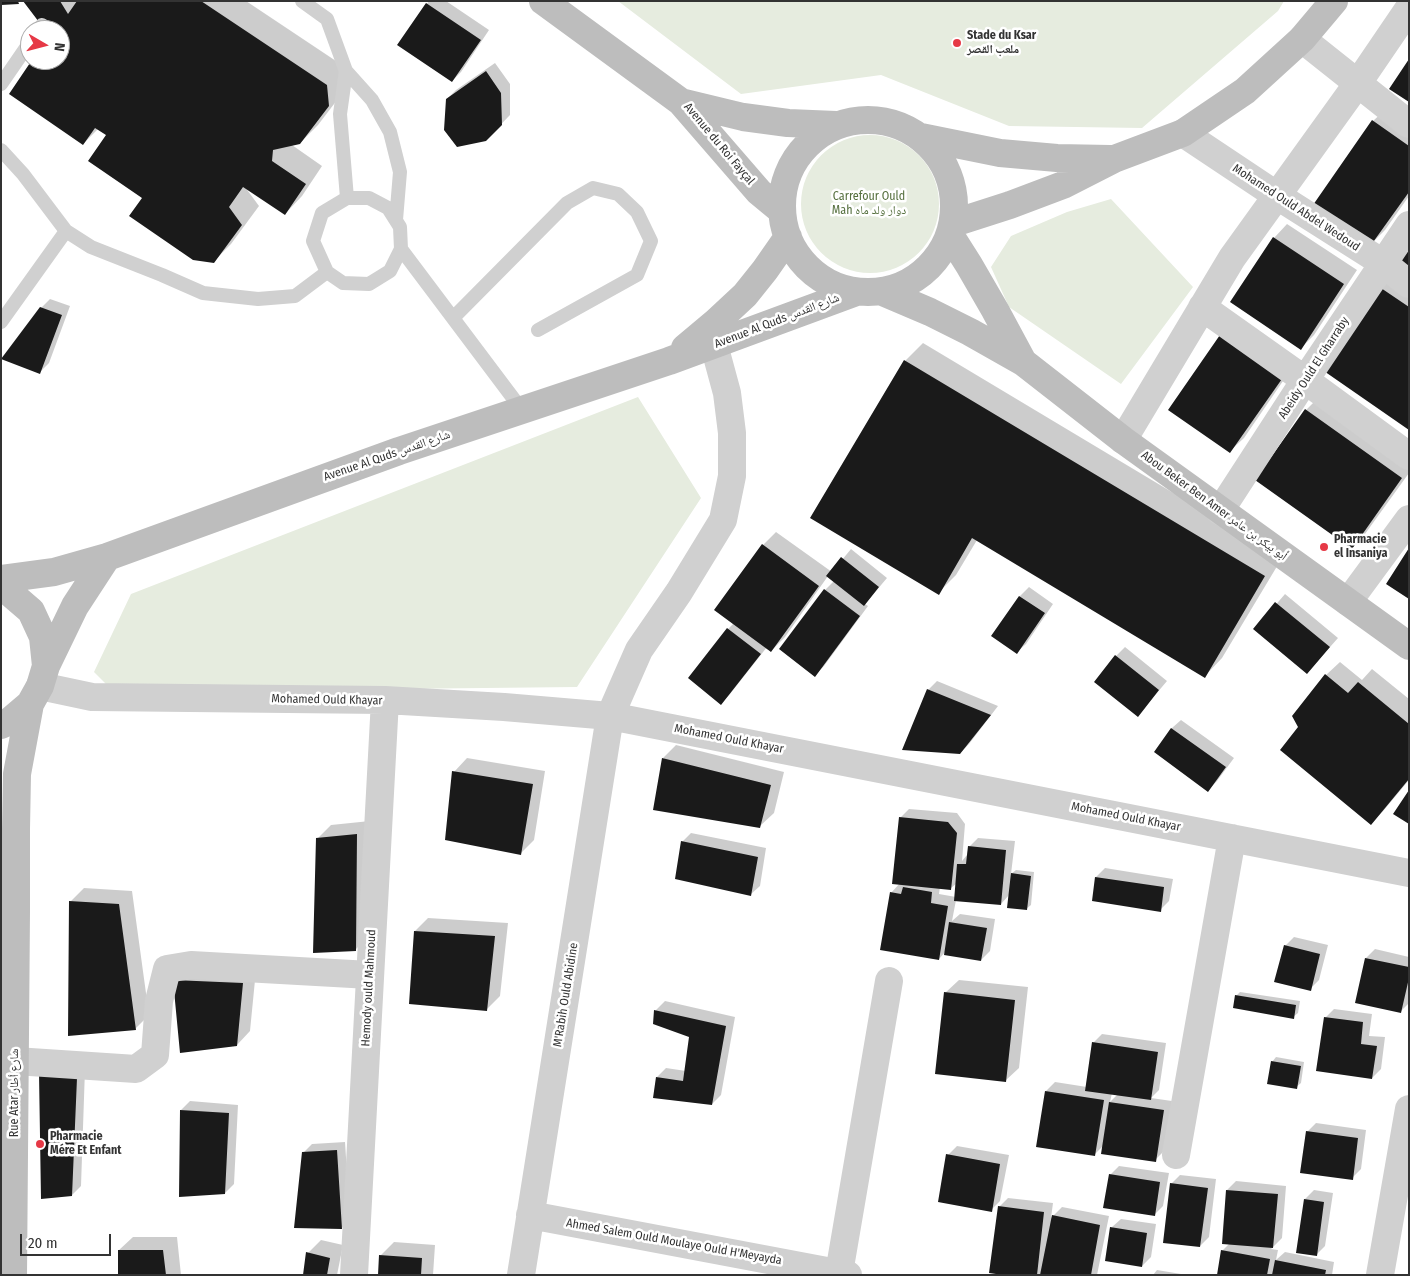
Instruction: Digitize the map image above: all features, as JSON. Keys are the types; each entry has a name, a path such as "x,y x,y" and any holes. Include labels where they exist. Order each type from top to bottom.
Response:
{"street":[{"path":"543,1 681,102"},
{"path":"952,229 1010,204 1063,185 1114,159 1183,133 1245,91 1302,39 1334,1"},
{"path":"1123,440 1232,258 1358,83 1409,8"},
{"path":"1302,39 1409,124"},
{"name":"Avenue du Roi Fayçal","path":"681,102 743,117 788,123 836,125"},
{"name":"Avenue du Roi Fayçal","path":"681,102 759,192 782,211"},
{"path":"922,137 937,153 948,173 954,195 952,229 939,255 924,272 905,284 883,292 856,292 834,286 815,274 799,257 788,237 782,211 785,184 796,159 813,139 836,125 858,120 880,120 902,126 922,137 1000,153 1057,158 1114,159"},
{"name":"Mohamed Ould Abdel Wedoud","path":"1183,133 1383,263 1409,284"},
{"name":"Abeidy Ould El Gharraby","path":"1220,511 1409,225"},
{"name":"Abou Beker Ben Amer أبو بيكر بن عامر","path":"952,229 969,265 1022,362"},
{"name":"Avenue Al Quds شارع القدس","path":"669,361 716,322 745,294 765,270 788,237"},
{"name":"Avenue Al Quds شارع القدس","path":"1,580 54,572 107,557 399,451 669,361 856,292"},
{"name":"Abou Beker Ben Amer أبو بيكر بن عامر","path":"883,292 970,332 1022,362 1123,440 1409,646"},
{"path":"1202,307 1409,456"},
{"name":"M'Rabih Ould Abidine","path":"521,1275 610,716 639,650 679,592 723,520 732,476 732,433 727,393 714,345"},
{"path":"1348,602 1409,518"},
{"path":"1,725 10,721 39,686 75,606 107,557"},
{"path":"1,589 9,592 30,611 43,637 39,686"},
{"name":"Mohamed Ould Khayar","path":"39,686 92,697 385,700 610,716 1409,873"},
{"name":"Rue Atar شارع أطار","path":"13,1275 17,774 39,686"},
{"name":"Hemody ould Mahmoud","path":"354,1275 385,700"},
{"path":"1176,1155 1232,838"},
{"name":"Rue Atar شارع أطار","path":"1,866 16,912"},
{"path":"15,1061 136,1069 154,1055 160,1001 167,969 191,965 370,975"},
{"path":"843,1274 890,981"},
{"path":"1380,1275 1409,1109"},
{"name":"Ahmed Salem Ould Moulaye Ould H'Meyayda","path":"530,1215 808,1271 843,1274"}],"lane":[{"path":"302,1 327,19 346,70 372,100 390,132 400,172 396,220"},
{"path":"1,84 20,56"},
{"path":"346,70 340,114 347,198"},
{"path":"1,150 23,174 66,232 91,247 203,293 258,299 296,296 327,272"},
{"path":"453,318 566,203 593,188 618,194 637,212 651,241 637,274 538,330"},
{"path":"402,249 390,271 369,284 343,283 327,272 313,241 322,213 347,198 369,198 388,208 400,226 402,249 522,410"},
{"path":"1,322 66,232"}],"green space":[{"name":"Stade du Ksar ملعب القصر","path":"618,1 1284,1 1278,11 1142,128 1009,126 881,75 741,94"},
{"name":"Carrefour Ould Mah دوار ولد ماه","path":"870,135 896,140 908,146 919,155 928,166 934,178 939,204 934,230 928,242 919,253 908,262 896,268 870,273 844,268 832,262 821,253 812,242 806,230 801,204 806,178 812,166 821,155 832,146 844,140"},
{"path":"1111,199 1193,287 1121,384 1009,307 991,267 1011,236 1067,212"},
{"path":"638,397 701,498 577,687 114,692 94,672 131,594"}],"building":[{"path":"1,1 18,1 19,4 1,5"},
{"path":"23,1 60,1 68,14 77,1 201,1 327,85 329,106 300,144 273,150 272,161 306,184 285,215 243,187 229,207 242,225 214,263 193,260 129,216 142,198 88,161 106,135 95,128 83,145 9,94 25,70 70,70 70,20 37,20"},
{"path":"426,3 481,40 452,82 397,45"},
{"path":"1409,59 1409,102 1389,89"},
{"path":"486,71 501,93 502,125 486,141 457,147 444,130 446,99"},
{"path":"1372,120 1409,146 1409,192 1371,245 1313,205"},
{"path":"1273,237 1344,284 1301,350 1230,302"},
{"path":"1409,245 1409,267 1398,259"},
{"path":"1378,286 1409,307 1409,430 1321,369"},
{"path":"40,307 62,315 40,374 1,359"},
{"path":"1222,332 1284,376 1230,453 1168,410"},
{"path":"904,360 1265,576 1205,678 972,538 939,595 810,518"},
{"path":"1305,409 1402,478 1352,549 1255,480"},
{"path":"762,544 819,586 771,652 714,610"},
{"path":"1409,548 1409,599 1386,584"},
{"path":"841,557 879,587 864,606 826,576"},
{"path":"824,589 860,616 815,677 779,649"},
{"path":"1019,596 1045,613 1017,654 991,636"},
{"path":"1275,602 1330,647 1307,674 1253,629"},
{"path":"727,628 761,654 721,705 688,678"},
{"path":"1115,655 1159,690 1138,717 1094,682"},
{"path":"1325,674 1348,693 1358,682 1409,724 1409,779 1371,825 1280,750 1298,727 1292,716"},
{"path":"927,689 991,715 960,754 902,750"},
{"path":"1171,728 1226,767 1208,792 1154,752"},
{"path":"662,758 771,785 760,828 653,810"},
{"path":"452,771 533,784 521,855 445,840"},
{"path":"1409,790 1409,824 1393,814"},
{"path":"899,817 948,822 957,833 951,890 892,884"},
{"path":"357,834 356,951 313,953 316,838"},
{"path":"681,841 758,857 751,896 675,879"},
{"path":"968,846 1006,850 1001,905 954,901 957,864 966,864"},
{"path":"1011,873 1031,876 1027,910 1007,908"},
{"path":"1095,877 1164,887 1161,912 1092,901"},
{"path":"903,887 932,892 931,903 948,906 939,960 880,950 890,892 901,894"},
{"path":"69,901 119,904 136,1030 68,1036"},
{"path":"949,922 987,928 981,961 944,955"},
{"path":"414,931 495,936 487,1011 409,1004"},
{"path":"1284,945 1320,954 1311,991 1274,982"},
{"path":"1365,958 1409,967 1409,978 1401,1013 1355,1003"},
{"path":"173,980 243,983 237,1046 180,1053"},
{"path":"944,992 1015,1000 1006,1082 935,1074"},
{"path":"1235,995 1296,1005 1294,1019 1233,1008"},
{"path":"654,1010 726,1026 712,1105 653,1098 656,1077 683,1081 689,1037 653,1024"},
{"path":"1324,1017 1363,1022 1361,1044 1377,1046 1372,1079 1316,1071"},
{"path":"1092,1042 1158,1052 1151,1100 1085,1091"},
{"path":"1271,1061 1301,1066 1297,1089 1267,1084"},
{"path":"39,1073 77,1078 72,1196 41,1199"},
{"path":"1045,1091 1104,1100 1095,1156 1036,1147"},
{"path":"1109,1102 1164,1110 1156,1162 1101,1154"},
{"path":"180,1110 229,1113 225,1194 179,1197"},
{"path":"1306,1131 1358,1138 1353,1180 1300,1173"},
{"path":"337,1150 342,1229 294,1228 302,1152"},
{"path":"946,1154 1000,1164 992,1212 938,1202"},
{"path":"1109,1174 1160,1182 1155,1216 1103,1208"},
{"path":"1170,1183 1208,1188 1200,1247 1163,1243"},
{"path":"1226,1190 1278,1194 1273,1248 1222,1244"},
{"path":"1304,1199 1324,1202 1317,1256 1296,1253"},
{"path":"998,1206 1044,1212 1037,1275 989,1273"},
{"path":"1052,1215 1100,1225 1091,1275 1040,1275"},
{"path":"1110,1227 1147,1233 1142,1267 1105,1261"},
{"path":"118,1250 163,1250 166,1275 118,1275"},
{"path":"1221,1250 1270,1259 1267,1275 1217,1275"},
{"path":"306,1252 330,1258 327,1275 303,1275"},
{"path":"379,1255 422,1258 421,1275 378,1275"},
{"path":"1275,1260 1326,1270 1325,1275 1272,1275"}],"place":[{"name":"Stade du Ksar ملعب القصر","path":"957,43"},
{"name":"Pharmacie el Insaniya","path":"1324,547"},
{"name":"Pharmacie Mére Et Enfant","path":"40,1144"}]}
